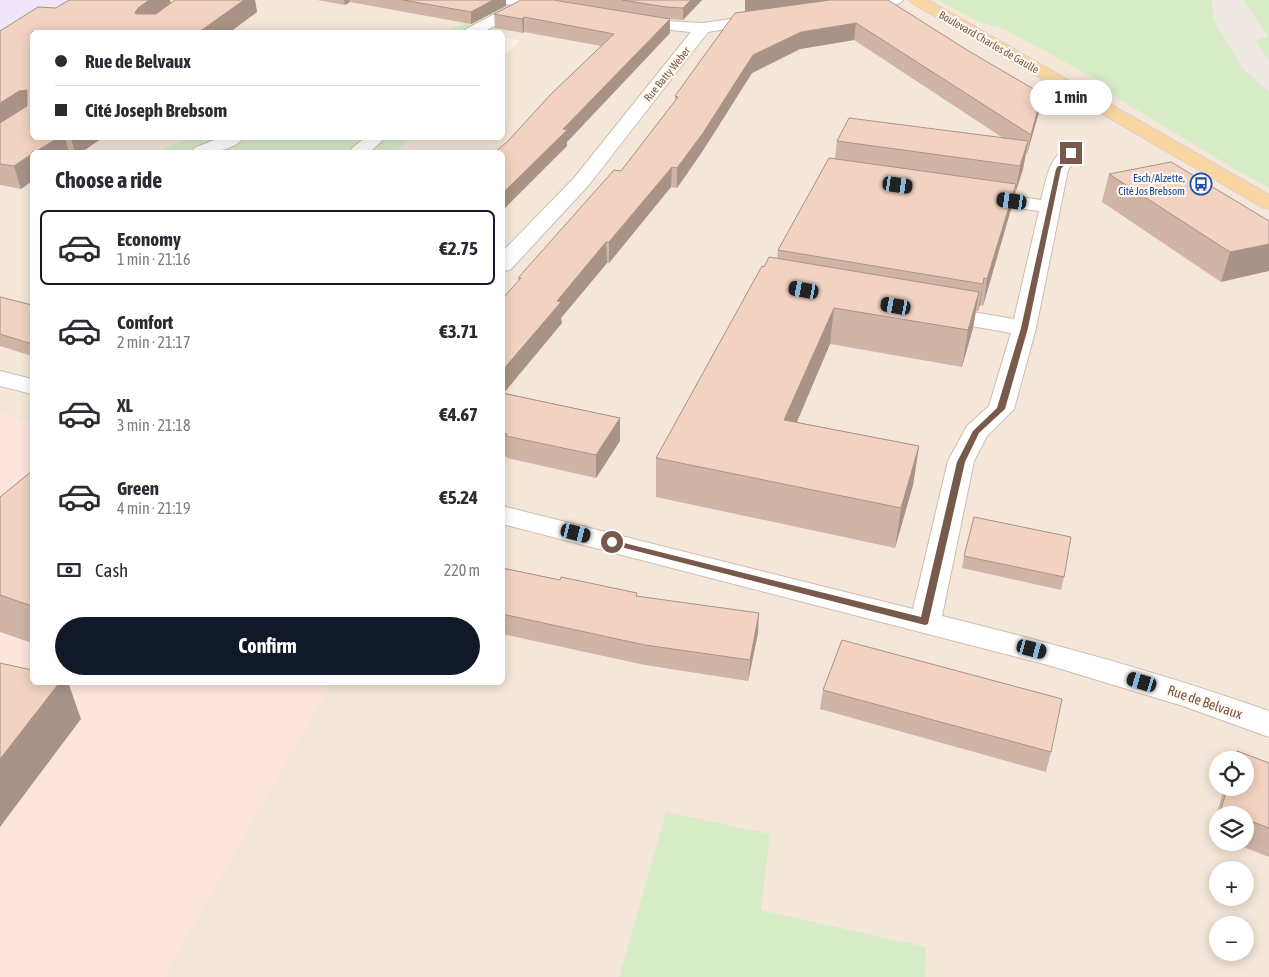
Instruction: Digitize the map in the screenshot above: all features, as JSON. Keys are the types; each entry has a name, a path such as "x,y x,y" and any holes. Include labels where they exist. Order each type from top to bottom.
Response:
{"main road":[{"name":"Boulevard Charles de Gaulle","path":"918,0 1269,203"}],"street":[{"path":"508,0 573,11"},
{"path":"839,8 895,0"},
{"path":"476,30 527,3"},
{"path":"619,19 666,26 703,28 777,17"},
{"name":"Rue Batty Weber","path":"505,262 580,182 703,28"},
{"path":"206,150 229,140"},
{"path":"361,150 374,140"},
{"path":"925,622 961,462 976,432 1001,409 1024,328 1058,169 1071,153"},
{"path":"955,193 1050,207"},
{"path":"919,310 1024,328"},
{"path":"0,378 30,386"},
{"name":"Rue de Belvaux","path":"505,516 1050,654 1194,697 1269,724"}],"shaded area":[{"path":"0,0 937,0 979,22 1004,29 1095,79 1120,100 1269,188 1269,977 925,977 925,947 761,910 666,813 619,977 163,977 330,685 505,685 505,150 397,150 409,140 505,140 505,55 520,41 505,37 505,30 496,30 526,12 502,8 448,30 30,30 30,140 186,140 159,150 30,150 30,422 0,413"},
{"path":"0,0 169,0 41,30 30,30 30,34 0,71"},
{"path":"1060,0 1269,0 1269,127"},
{"path":"0,413 30,422 30,685 330,685 163,977 0,977"}],"green space":[{"path":"937,0 1211,0 1214,20 1243,69 1269,91 1269,188 1120,100 1095,79 1004,29 979,22"},
{"path":"1243,0 1269,0 1269,61 1256,41 1268,36"},
{"path":"502,8 526,12 496,30 448,30"},
{"path":"186,140 409,140 397,150 159,150"},
{"path":"666,812 770,834 761,910 926,947 925,977 619,977"}],"building":[{"path":"69,0 149,0 138,8 135,13 156,14 175,0 244,0 202,30 30,30 30,140 55,140 38,150 30,150 30,155 14,166 0,164 0,123 27,106 27,90 19,91 0,103 0,31 38,7 56,8"},
{"path":"403,0 493,0 471,12"},
{"path":"521,0 553,0 670,19 563,129 567,130 505,191 505,150 497,150 551,94 614,34 524,17 522,19 494,14"},
{"path":"622,0 691,0 683,8"},
{"path":"830,0 888,0 967,50 1042,94 1031,135 856,23 801,32 753,55 703,133 677,168 672,167 609,242 606,242 557,301 561,302 505,367 505,296 521,278 518,278 614,170 621,171 678,97 675,96 735,13"},
{"path":"849,118 1028,141 1020,166 837,141"},
{"path":"829,158 1016,184 987,279 984,278 983,284 778,250"},
{"path":"1171,162 1269,221 1269,244 1230,252 1109,174"},
{"path":"769,257 979,292 968,330 834,308 784,420 919,446 901,508 656,458 762,266 764,267"},
{"path":"0,297 30,304 30,343 0,334"},
{"path":"505,394 620,418 596,455 506,436 507,434 505,434"},
{"path":"30,473 30,605 0,595 0,497"},
{"path":"974,517 1071,537 1064,577 964,556"},
{"path":"505,569 560,580 561,577 637,593 636,596 759,613 750,660 645,645 505,615"},
{"path":"842,640 1062,699 1051,752 823,690"},
{"path":"0,663 30,670 30,685 58,685 0,759"},
{"path":"1254,757 1269,763 1269,828 1254,822 1254,806 1222,806 1225,796 1254,796"}],"place":[{"name":"Esch/Alzette, Cité Jos Brebsom","path":"1201,184"}],"route":[{"path":"612,542 925,622 961,462 976,432 1001,409 1024,328 1058,169 1071,153"}]}
